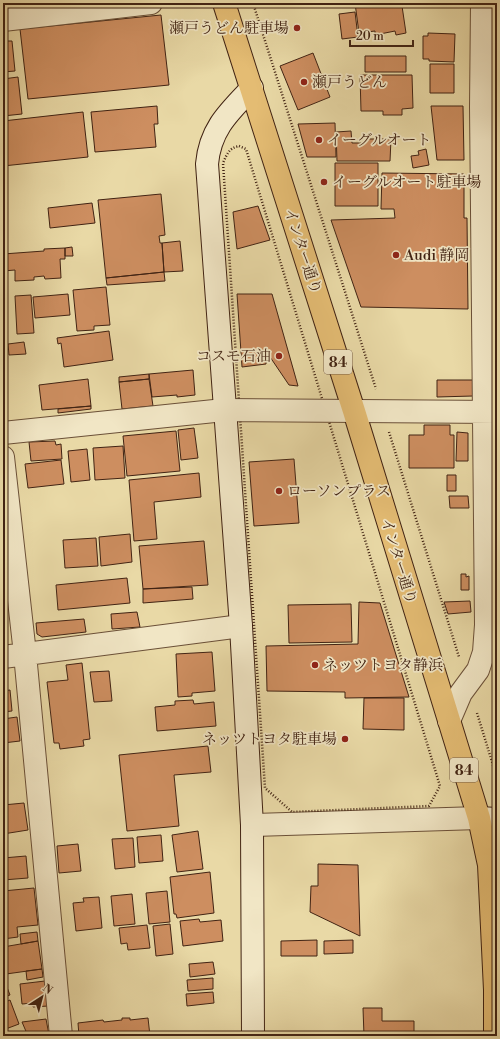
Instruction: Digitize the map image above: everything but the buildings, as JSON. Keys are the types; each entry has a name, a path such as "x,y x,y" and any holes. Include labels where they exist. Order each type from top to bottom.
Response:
{"main road":[{"name":"インター通り","path":"224,3 354,411 449,721 488,819 496,998 496,1036"}],"street":[{"path":"3,20 151,3"},
{"path":"449,721 460,693 478,670 484,652 491,519 491,412 481,107 482,3"},
{"path":"252,88 228,113 212,138 208,152 207,164 232,411 241,626 252,825 253,1036"},
{"path":"3,433 232,411 491,412"},
{"path":"3,457 24,654 61,1036"},
{"path":"3,657 241,626"},
{"path":"252,825 488,819"}],"path":[{"path":"239,146 246,150 326,412 440,786 429,806 292,812 264,788 232,411 223,163 233,147 239,146"}],"place":[{"name":"瀬戸うどん駐車場","path":"297,28"},
{"name":"瀬戸うどん","path":"304,82"},
{"name":"イーグルオート","path":"319,140"},
{"name":"イーグルオート駐車場","path":"324,182"},
{"name":"Audi 静岡","path":"396,255"},
{"name":"コスモ石油","path":"279,356"},
{"name":"ローソンプラス","path":"279,491"},
{"name":"ネッツトヨタ静浜","path":"315,665"},
{"name":"ネッツトヨタ駐車場","path":"345,739"}]}
